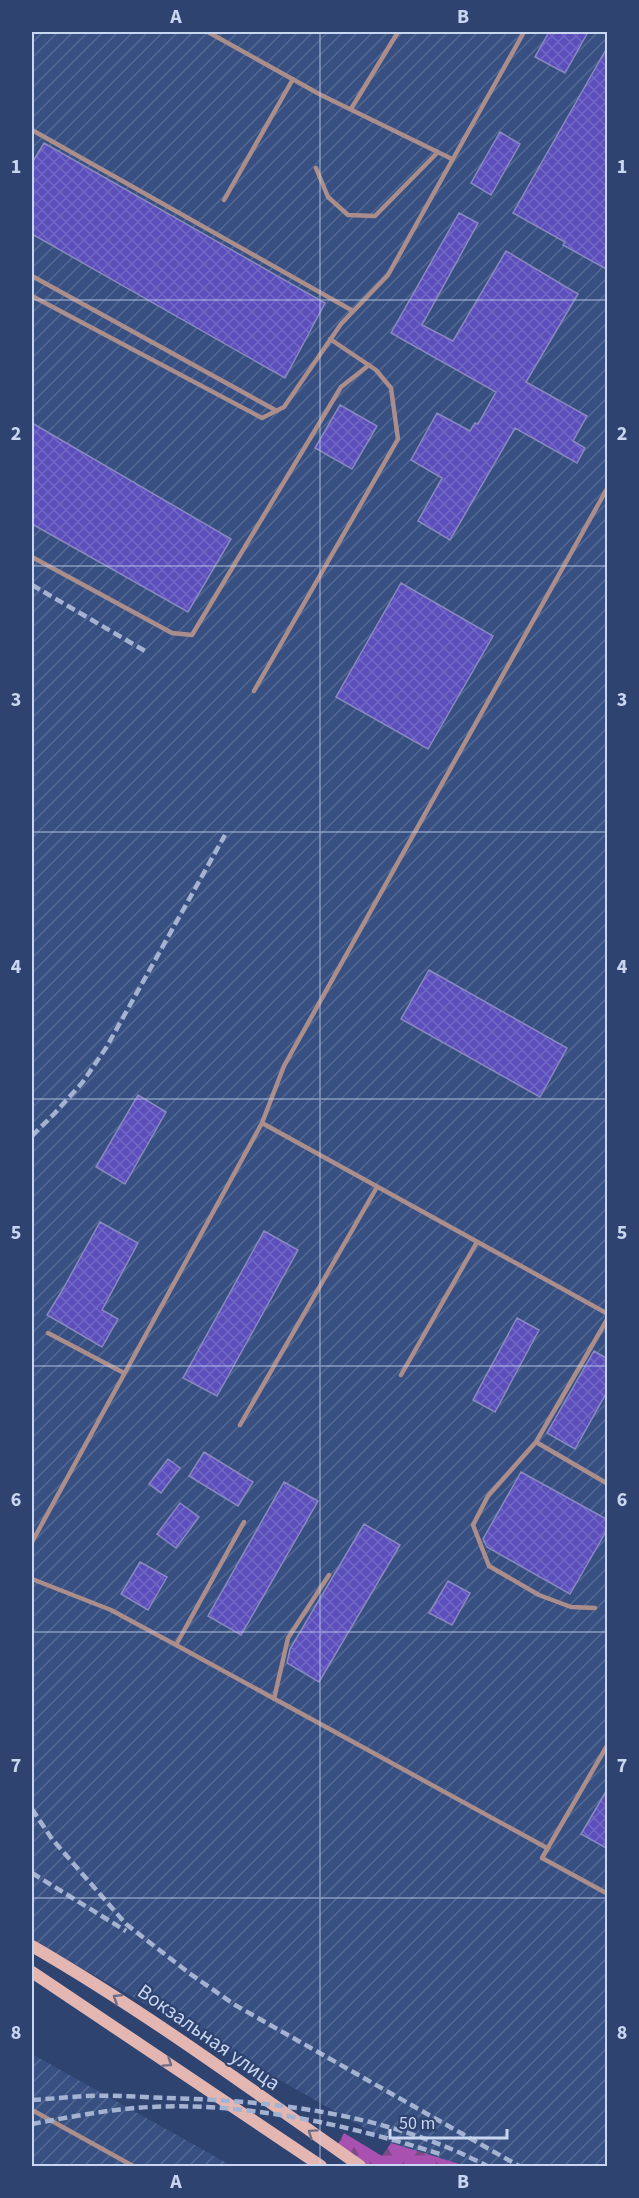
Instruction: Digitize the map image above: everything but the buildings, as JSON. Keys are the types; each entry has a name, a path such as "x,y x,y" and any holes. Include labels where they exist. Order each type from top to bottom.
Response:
{"main road":[{"name":"Вокзальная улица","path":"32,1946 181,2040 360,2166"},
{"path":"32,1972 321,2166"}],"lane":[{"path":"208,32 292,79 452,159"},
{"path":"351,109 398,32"},
{"path":"32,296 262,418 277,411 284,407 341,324 388,275 524,32"},
{"path":"224,200 292,79"},
{"path":"32,130 353,311"},
{"path":"316,168 328,197 348,215 375,216 438,152"},
{"path":"32,276 277,411"},
{"path":"254,691 398,439 391,388 376,369 330,339"},
{"path":"32,557 172,633 192,635 341,387 369,365"},
{"path":"32,1542 262,1124 284,1066 608,486"},
{"path":"262,1124 608,1316 536,1442 488,1496 474,1525 489,1566 540,1595 571,1608 596,1608"},
{"path":"240,1425 378,1187"},
{"path":"401,1375 477,1242"},
{"path":"48,1333 124,1373"},
{"path":"536,1442 608,1484"},
{"path":"176,1646 243,1522"},
{"path":"274,1699 288,1638 329,1575"},
{"path":"32,1579 111,1610 547,1848"},
{"path":"608,1744 542,1858 608,1894"},
{"path":"32,2110 133,2166"}],"shaded area":[{"path":"32,32 607,32 607,2166 432,2166 32,1940"},
{"path":"32,2054 232,2166 32,2166"}],"green space":[{"path":"344,2133 382,2156 391,2143 466,2166 368,2166 336,2148"}],"railway":[{"path":"32,585 145,651"},
{"path":"32,1136 82,1083 106,1048 225,835"},
{"path":"32,1809 52,1839 126,1924 189,1973 235,2005 519,2166"},
{"path":"32,1873 126,1931"},
{"path":"32,2100 117,2096 209,2100 291,2107 372,2122 449,2148 487,2166"},
{"path":"32,2124 135,2108 187,2106 224,2108 335,2125 443,2155"}]}
